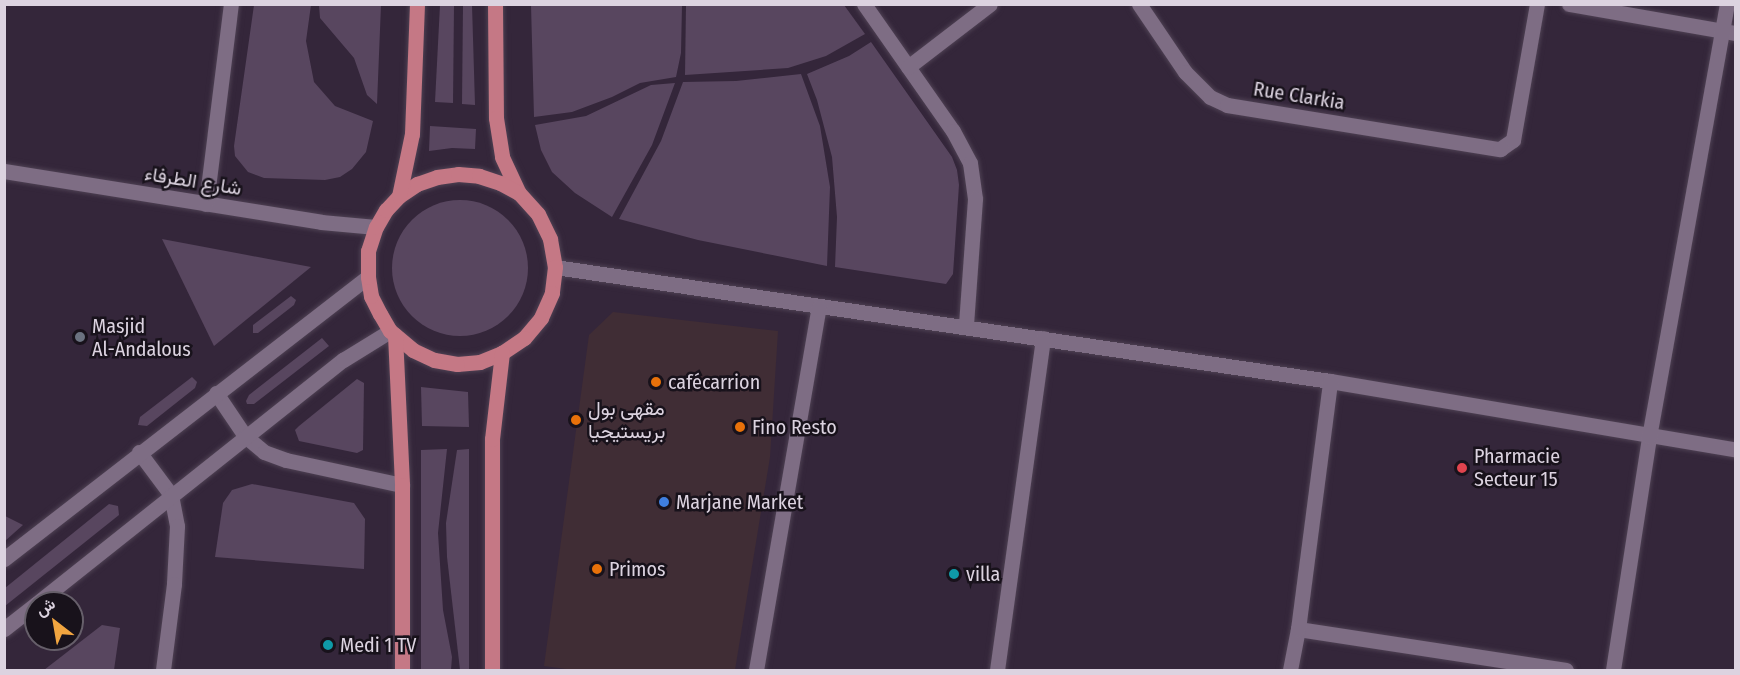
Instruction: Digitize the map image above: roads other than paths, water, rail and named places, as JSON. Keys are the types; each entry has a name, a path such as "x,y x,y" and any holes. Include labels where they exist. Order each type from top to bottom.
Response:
{"main road":[{"path":"399,196 412,134 417,4"},
{"path":"495,4 498,136 502,157 519,193 542,222 550,239 555,267 552,293 541,318 524,338 502,353 480,362 457,364 434,360 413,350 393,333 371,296 368,277 369,251 376,226 399,196 417,184 437,177 458,174 479,176 519,193"},
{"path":"393,333 402,485 402,670"},
{"path":"492,670 492,439 502,353"}],"street":[{"path":"206,204 231,4"},
{"path":"864,4 962,146 974,181 966,325"},
{"path":"908,67 990,4"},
{"name":"Rue Clarkia","path":"1139,4 1185,72 1210,97 1227,105 1500,149 1513,140 1537,4"},
{"path":"1569,4 1729,32"},
{"path":"1613,670 1649,437 1729,32 1726,4"},
{"name":"شارع الطرفاء","path":"4,171 321,222 376,226"},
{"path":"555,267 819,307 966,325 1330,381 1736,450"},
{"path":"4,559 139,452 368,277"},
{"path":"756,670 819,307"},
{"path":"51,591 343,360 393,333"},
{"path":"997,670 1043,338"},
{"path":"1290,670 1298,628 1330,381"},
{"path":"216,393 245,436 275,457 402,485"},
{"path":"139,452 171,495 177,526 178,552 163,670"},
{"path":"4,629 24,613"},
{"path":"1298,628 1566,670"}],"place":[{"name":"Masjid Al-Andalous","path":"80,337"},
{"name":"cafécarrion","path":"656,382"},
{"name":"مقهى بول بريستيجيا","path":"576,420"},
{"name":"Fino Resto","path":"740,427"},
{"name":"Pharmacie Secteur 15","path":"1462,468"},
{"name":"Marjane Market","path":"664,502"},
{"name":"Primos","path":"597,569"},
{"name":"villa","path":"954,574"},
{"name":"Medi 1 TV","path":"328,645"}]}
